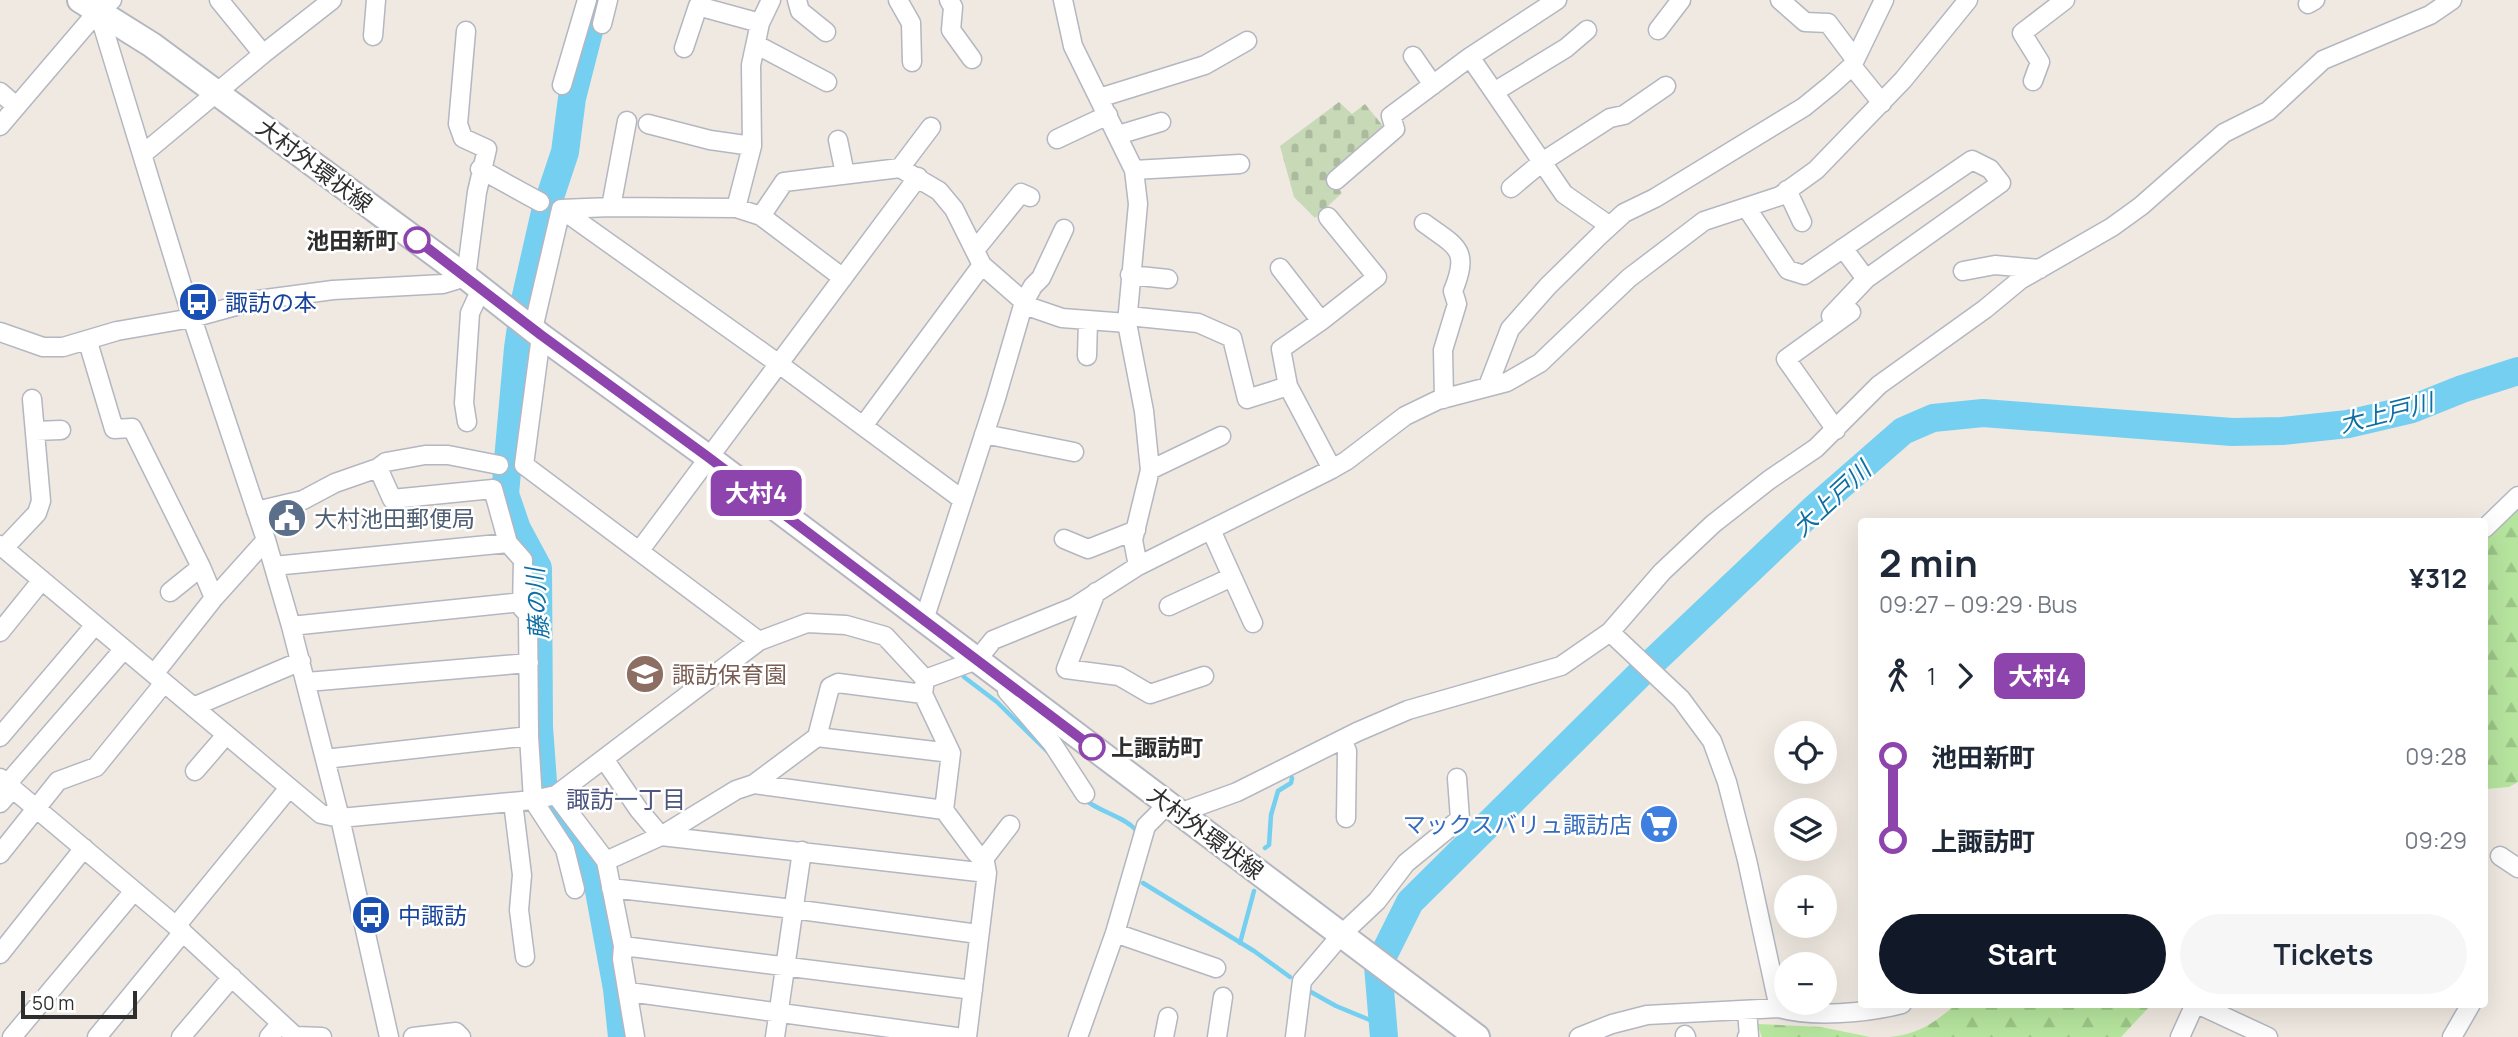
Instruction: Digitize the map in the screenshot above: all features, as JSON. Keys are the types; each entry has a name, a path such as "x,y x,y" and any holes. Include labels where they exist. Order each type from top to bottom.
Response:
{"main road":[{"name":"大村外環状線","path":"96,3 708,457 1420,996 1478,1037"}],"street":[{"path":"219,0 263,54"},
{"path":"143,154 332,0"},
{"path":"373,36 376,0"},
{"path":"562,85 587,0"},
{"path":"602,24 608,0"},
{"path":"736,208 752,146 751,65 760,23 771,0"},
{"path":"797,0 800,11 826,32"},
{"path":"898,0 911,23 912,62"},
{"path":"949,0 953,7 951,30 972,59"},
{"path":"1063,0 1073,46 1135,170 1138,204 1128,319 1144,411 1150,470 1133,540 1138,566"},
{"path":"1336,180 1395,129 1391,116 1470,57 1557,0"},
{"path":"1658,30 1681,0"},
{"path":"1780,0 1805,22 1828,23 1882,103"},
{"path":"606,861 661,836 736,790 754,784 817,737 830,687 838,682 924,687 976,660 993,640 1074,607 1138,566 1332,469 1405,416 1444,399 1507,382 1540,363 1629,278 1704,221 1780,196 1816,170 1882,103 1968,0"},
{"path":"2033,81 2040,62 2022,33 2065,0"},
{"path":"1083,1036 1146,826 1174,808 1237,792 1408,710 1561,666 1611,632 1662,572 1713,524 1836,430 1879,385 1985,309 2020,280 2112,227 2141,206 2224,133 2268,111 2323,60 2430,15 2452,0"},
{"path":"1488,386 1510,329 1548,286 1624,213 1655,198 1804,107 1853,63 1882,1"},
{"path":"0,126 96,3"},
{"path":"96,3 192,318 266,540 307,682 389,1037"},
{"path":"684,48 698,6 760,23"},
{"path":"1494,92 1566,48 1587,30"},
{"path":"466,31 458,124 463,138 486,149 480,169 480,288 470,313 456,396 467,422"},
{"path":"1099,98 1205,65 1247,41"},
{"path":"757,45 827,82"},
{"path":"1413,57 1433,85"},
{"path":"1470,57 1564,194 1610,226"},
{"path":"1511,188 1542,162 1610,118 1623,115 1666,86"},
{"path":"0,93 16,106"},
{"path":"1057,138 1108,115"},
{"path":"611,207 627,121"},
{"path":"1118,135 1161,122"},
{"path":"648,124 710,140 752,146"},
{"path":"901,168 932,127"},
{"path":"838,140 845,174"},
{"path":"1746,207 1788,270 1804,275 1972,160 1990,169 2001,183 1866,279 1831,316 1833,332"},
{"path":"1135,170 1240,164"},
{"path":"761,216 784,181 901,168 939,191 954,209 979,258 1030,307 1062,318 1198,323 1232,338 1247,399 1288,386"},
{"path":"480,169 540,202"},
{"path":"640,550 918,177"},
{"path":"1787,190 1802,222"},
{"path":"863,426 1021,193 1030,198"},
{"path":"561,209 736,208 761,216 843,278"},
{"path":"561,209 535,331 524,465 759,641"},
{"path":"561,209 779,364 963,500"},
{"path":"1328,216 1377,277 1281,349 1288,386 1332,469"},
{"path":"1424,223 1457,249 1461,258 1462,270 1453,291 1457,304 1443,350 1444,399"},
{"path":"924,620 985,434 1024,302 1041,278 1065,229"},
{"path":"1843,248 1866,279"},
{"path":"1963,271 1995,265 2040,269"},
{"path":"1280,268 1321,321"},
{"path":"1130,275 1168,279"},
{"path":"0,332 43,347 63,347 88,342 117,331 192,318 258,300 333,290 443,284 480,288"},
{"path":"1836,430 1786,359 1833,332 1851,312"},
{"path":"1087,356 1088,320"},
{"path":"88,342 114,429 132,428 214,598"},
{"path":"32,399 41,501 37,513 2,547 321,814 340,818 534,800 555,795 759,641 807,623 846,625 885,636 924,687 951,753 944,810 985,866"},
{"path":"35,431 61,430"},
{"path":"985,434 1074,452"},
{"path":"1150,470 1221,436"},
{"path":"256,511 303,500 335,484 379,468 386,462 425,455 448,455 499,465"},
{"path":"379,468 392,499 493,489 508,543 523,560 522,608 528,614 529,736 534,800 565,849 576,889"},
{"path":"2488,525 2518,496"},
{"path":"1064,539 1088,549 1136,530"},
{"path":"1211,530 1252,624"},
{"path":"0,854 58,781 96,767 214,598 266,540"},
{"path":"274,566 508,543"},
{"path":"170,592 201,567"},
{"path":"1169,606 1209,596 1232,577"},
{"path":"0,632 42,580"},
{"path":"1096,592 1066,669 1119,676 1150,694 1204,676"},
{"path":"291,626 522,602"},
{"path":"0,737 95,625"},
{"path":"1611,632 1681,699 1712,741 1727,782 1774,982"},
{"path":"0,803 7,784 124,649"},
{"path":"976,660 1052,743 1085,794"},
{"path":"193,707 301,661"},
{"path":"307,682 529,663"},
{"path":"195,771 226,735"},
{"path":"326,760 529,736"},
{"path":"817,737 951,753"},
{"path":"1342,740 1347,751 1346,818"},
{"path":"604,759 639,810 661,836 985,866"},
{"path":"1294,1037 1302,981 1346,938 1406,863 1460,819 1457,778"},
{"path":"7,784 179,929 295,1036 322,1037"},
{"path":"754,784 944,810"},
{"path":"97,1037 289,788"},
{"path":"555,795 606,861 623,946 622,959 635,1037"},
{"path":"513,802 522,875 519,910 524,957"},
{"path":"967,1037 985,866 1010,825"},
{"path":"0,954 84,848"},
{"path":"775,1037 802,851"},
{"path":"2500,856 2518,868"},
{"path":"611,888 978,934"},
{"path":"12,1037 134,891"},
{"path":"1115,933 1216,968"},
{"path":"623,946 972,990"},
{"path":"181,1037 232,977"},
{"path":"629,992 956,1037"},
{"path":"1217,1037 1223,997"},
{"path":"1580,1037 1612,1024 1647,1015 1774,1008"},
{"path":"1837,1012 1873,1008"},
{"path":"2180,1037 2194,1008"},
{"path":"2205,1008 2268,1037"},
{"path":"2452,1037 2469,1008"},
{"path":"1747,1010 1747,1037"},
{"path":"1164,1037 1168,1017"},
{"path":"269,1037 281,1023"},
{"path":"413,1037 456,1032 461,1037"}],"green space":[{"path":"1339,102 1352,114 1365,104 1387,131 1331,177 1342,193 1315,218 1294,197 1280,146"},
{"path":"2518,493 2518,782 2509,787 2488,789 2488,529"},
{"path":"1952,1008 2148,1008 2121,1037 1889,1037 1909,1033 1941,1017"},
{"path":"1757,1024 1821,1027 1870,1037 1762,1037"}],"waterway":[{"name":"藤の川","path":"597,0 572,98 565,152 545,212 525,300 505,494 517,529 538,568 539,727 543,782 552,814 595,869 617,989 622,1037"},
{"name":"大上戸川","path":"1384,1037 1378,966 1410,902 1641,673 1816,507 1903,431 1933,418 1983,413 2232,432 2282,431 2348,424 2412,409 2518,371"},
{"path":"964,677 997,702 1049,753"},
{"path":"1265,848 1269,845 1271,815 1278,791 1291,783 1292,778"},
{"path":"1083,798 1130,825 1136,830 1135,835"},
{"path":"1143,883 1254,951 1290,977"},
{"path":"1240,943 1254,891"},
{"path":"1311,992 1336,1006 1382,1025"}],"bus line":[{"name":"大村4","path":"417,240 1092,747"}],"place":[{"name":"池田新町","path":"417,240"},
{"name":"諏訪の本","path":"198,302"},
{"name":"大村池田郵便局","path":"287,518"},
{"name":"諏訪保育園","path":"645,674"},
{"name":"上諏訪町","path":"1092,747"},
{"name":"マックスバリュ諏訪店","path":"1659,824"},
{"name":"中諏訪","path":"371,915"}],"district":[{"name":"諏訪一丁目","path":"626,798"}]}
